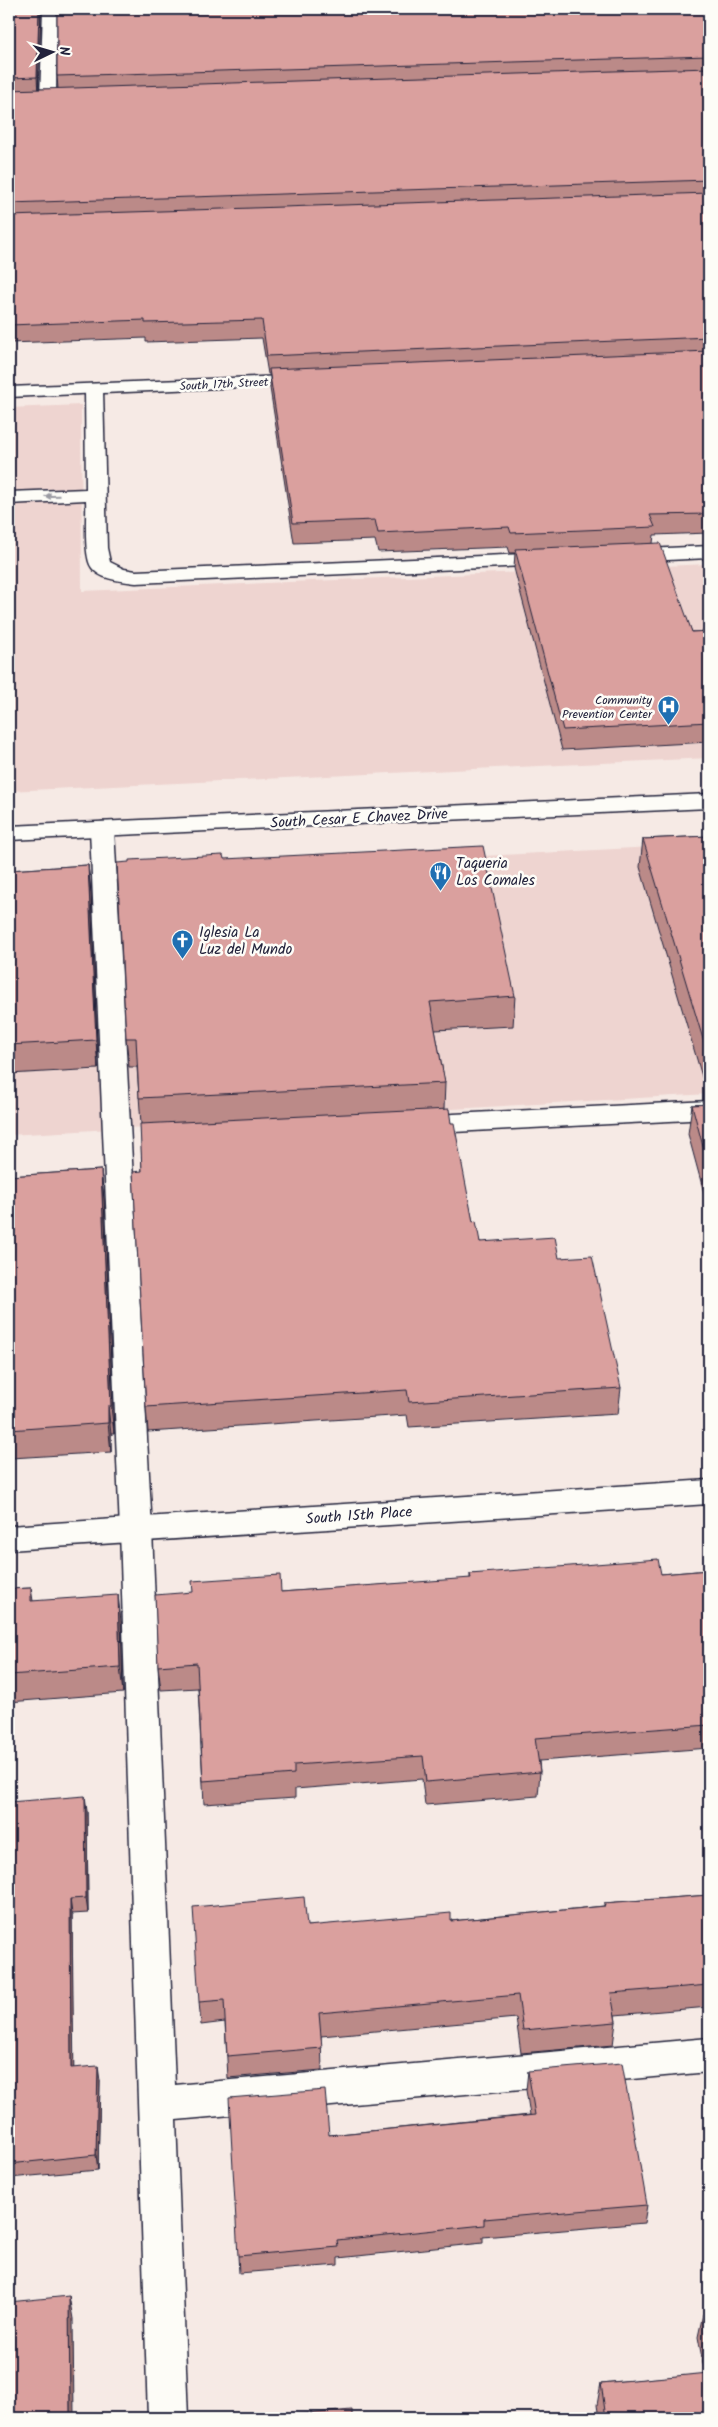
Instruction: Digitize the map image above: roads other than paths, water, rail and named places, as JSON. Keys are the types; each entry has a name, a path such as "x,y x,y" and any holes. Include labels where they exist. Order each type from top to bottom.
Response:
{"street":[{"path":"28,100 53,99 50,9"},
{"name":"South 17th Street","path":"9,392 327,379"},
{"path":"94,390 97,548 100,565 119,575 146,576 572,558"},
{"path":"9,498 96,494"},
{"path":"611,556 709,552"},
{"name":"South Cesar E Chavez Drive","path":"9,834 709,801"},
{"path":"102,829 131,1140 136,1530 168,2418"},
{"path":"391,1126 709,1110"},
{"name":"South 15th Place","path":"9,1538 709,1492"},
{"path":"157,2104 709,2055"}],"place":[{"name":"Community Prevention Center","path":"668,726"},
{"name":"Taqueria Los Comales","path":"440,891"},
{"name":"Iglesia La Luz del Mundo","path":"183,960"}]}
